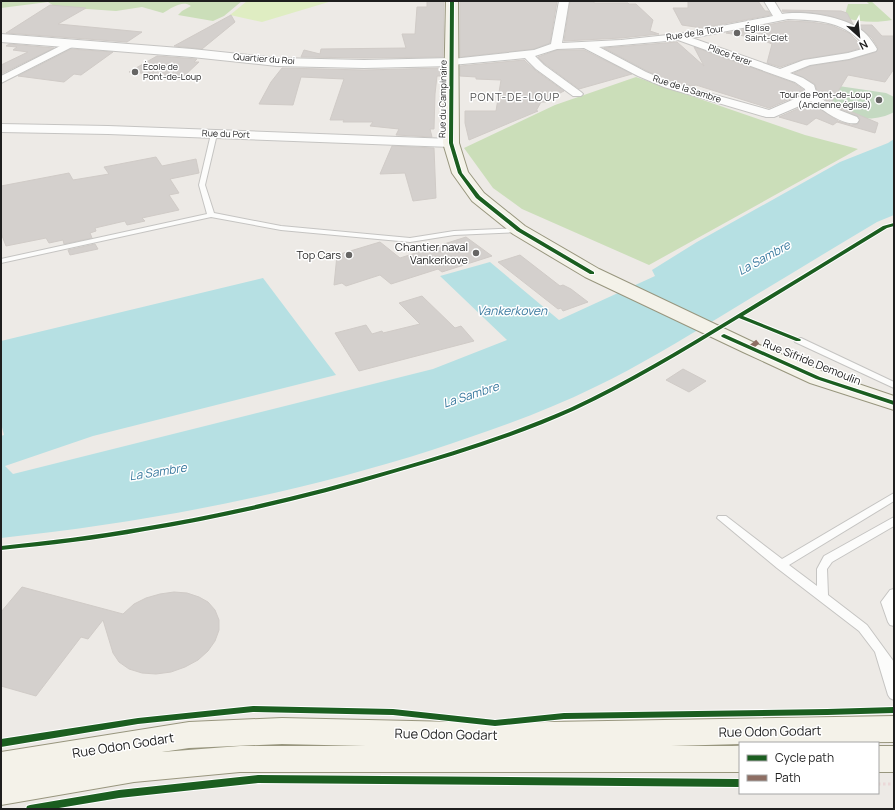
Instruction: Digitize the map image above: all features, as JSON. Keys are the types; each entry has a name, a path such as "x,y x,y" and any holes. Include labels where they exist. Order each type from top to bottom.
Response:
{"main road":[{"name":"Rue du Campinaire","path":"452,1 451,143 460,172 478,197 519,230 592,273"},
{"name":"Rue Sifride Demoulin","path":"592,273 724,336 818,378 894,403"},
{"name":"Rue Odon Godart","path":"1,765 189,735 274,731 498,736 894,729"},
{"name":"Rue Odon Godart","path":"1,791 134,768 240,759 739,759"},
{"path":"879,759 894,759"}],"street":[{"path":"557,41 564,1"},
{"path":"769,1 779,17"},
{"name":"Rue de la Tour","path":"557,41 587,45 680,36 779,17 816,18 836,21 847,25 862,35 872,49 849,56 808,62 780,73"},
{"name":"Place Ferer","path":"680,36 780,73"},
{"name":"Quartier du Roi","path":"1,38 192,53 277,62 364,64 452,62 490,59 536,53 557,41"},
{"path":"1,80 70,44"},
{"name":"Rue de la Sambre","path":"587,45 642,74 668,85 770,114 812,96"},
{"path":"527,54 540,67 577,94"},
{"path":"780,73 799,80 810,87 812,96 830,110 853,120"},
{"name":"Rue du Port","path":"1,128 451,143"}],"lane":[{"path":"210,215 202,185 214,134"},
{"path":"1,261 210,215 281,228 410,240 454,233 519,230"},
{"path":"798,340 894,385"},
{"path":"782,565 894,496"},
{"path":"722,518 862,628 880,650 894,672"},
{"path":"823,596 822,569 828,559 894,520"},
{"path":"894,593 887,602 894,622"},
{"path":"880,650 894,695"}],"path":[{"path":"879,784 894,784"}],"green space":[{"path":"1,1 242,1 224,16 213,21 178,15 191,6 188,4 177,5 163,13 142,7 116,11 87,9 70,10 54,6 48,2 1,8"},
{"path":"247,1 332,1 262,22 230,15"},
{"path":"866,1 871,1 892,20 868,22 844,18 848,4 869,4"},
{"path":"636,77 805,135 858,149 649,265 522,209 493,188 464,148 555,105"},
{"path":"825,84 886,93 894,97 894,112 883,117 876,118 852,116 846,113 847,109 817,96"}],"water":[{"path":"894,139 894,215 877,222 723,315 628,370 555,405 514,422 432,450 379,466 272,493 219,505 111,524 1,538 1,436 4,435 1,423 1,341 263,278 336,375 93,436 5,466 13,474 433,369 507,340 440,276 490,262 559,320 655,276 652,270 697,242 840,162 888,143"}],"building":[{"path":"427,1 444,1 443,57 301,57 304,50 320,54 321,49 406,48 402,34 415,34 417,7 427,7"},
{"path":"460,1 557,1 550,43 534,49 460,57"},
{"path":"570,1 636,4 653,20 650,31 659,34 564,41"},
{"path":"688,1 758,1 765,11 768,11 771,15 702,28 682,25 673,8 688,8"},
{"path":"50,5 86,8 58,24 142,32 127,42 6,33"},
{"path":"782,10 841,11 847,13 853,24 827,15 802,12 783,12"},
{"path":"231,15 235,22 202,49 174,46"},
{"path":"788,21 831,25 849,33 863,47 848,52 804,59 780,67 767,63 772,44 757,38 726,33"},
{"path":"856,25 872,25 882,36 894,36 894,69 885,82 848,75 831,103 878,123 875,133 837,122 833,125 816,118 807,125 779,117 811,103 838,121 851,125 858,124 860,119 858,116 835,107 818,94 815,84 794,73 810,66 849,60 876,52 878,48 872,38"},
{"path":"677,42 704,66 694,47 794,83 804,90 804,93 769,108 696,85 692,86 672,82 647,71 604,48"},
{"path":"9,44 54,48 1,74 1,65 28,52 13,50 17,47 6,46"},
{"path":"71,49 113,52 81,75 74,74 64,82 18,76"},
{"path":"557,50 584,50 632,74 579,89 545,64 538,57"},
{"path":"157,56 197,59 194,62 199,62 183,77 129,72"},
{"path":"524,60 564,91 556,95 551,94 546,102 541,102 536,111 538,111 469,140 465,123 465,111 496,111 501,80 476,79 476,77 460,76 460,66"},
{"path":"282,68 364,70 443,68 443,76 437,76 434,129 430,129 432,137 396,135 399,129 370,126 373,122 343,122 344,120 330,120 344,79 301,77 293,105 259,104 271,82"},
{"path":"392,146 434,148 436,198 413,201 405,173 380,174"},
{"path":"156,157 162,166 196,159 199,173 170,179 179,193 169,195 179,210 142,218 145,221 127,225 125,221 95,228 96,231 90,233 92,238 64,244 63,240 49,243 46,238 6,246 1,233 1,186 69,173 73,180 109,174 104,167"},
{"path":"466,237 492,256 442,272 438,269 391,284 380,275 346,286 342,283 334,285 337,255 380,242 400,258"},
{"path":"95,244 98,249 70,255 68,250"},
{"path":"520,255 560,286 563,285 571,289 588,302 563,311 561,308 558,309 498,262"},
{"path":"422,296 455,328 461,326 474,341 359,371 335,333 366,325 372,334 382,331 383,333 420,324 399,303"},
{"path":"683,369 706,381 689,392 666,380"},
{"path":"22,587 123,614 134,604 146,598 174,592 187,593 208,602 215,610 219,620 219,630 215,641 208,651 198,660 171,672 156,674 142,673 129,669 119,662 113,653 103,620 88,639 81,637 36,696 1,686 1,612"}],"marked path":[{"path":"750,348 761,339"}],"cycle path":[{"path":"452,1 451,143 460,173 478,197 519,230 592,273"},
{"path":"1,548 97,537 240,511 381,475 436,459 518,431 571,409 634,378 688,347 885,227 894,224"},
{"path":"739,316 798,340"},
{"path":"724,336 818,378 894,403"},
{"path":"1,743 138,721 253,709 393,712 495,723 564,716 894,710"},
{"path":"30,809 119,794 258,779 739,783"}],"place":[{"name":"Église Saint-Clet","path":"737,33"},
{"name":"Ècole de Pont-de-Loup","path":"135,72"},
{"name":"Tour de Pont-de-Loup (Ancienne église)","path":"879,100"},
{"name":"Chantier naval Vankerkove","path":"476,253"},
{"name":"Top Cars","path":"349,255"}],"district":[{"name":"PONT-DE-LOUP","path":"515,97"}],"water label":[{"name":"La Sambre","path":"764,258"},
{"name":"Vankerkoven","path":"512,311"},
{"name":"La Sambre","path":"471,395"},
{"name":"La Sambre","path":"158,472"}]}
